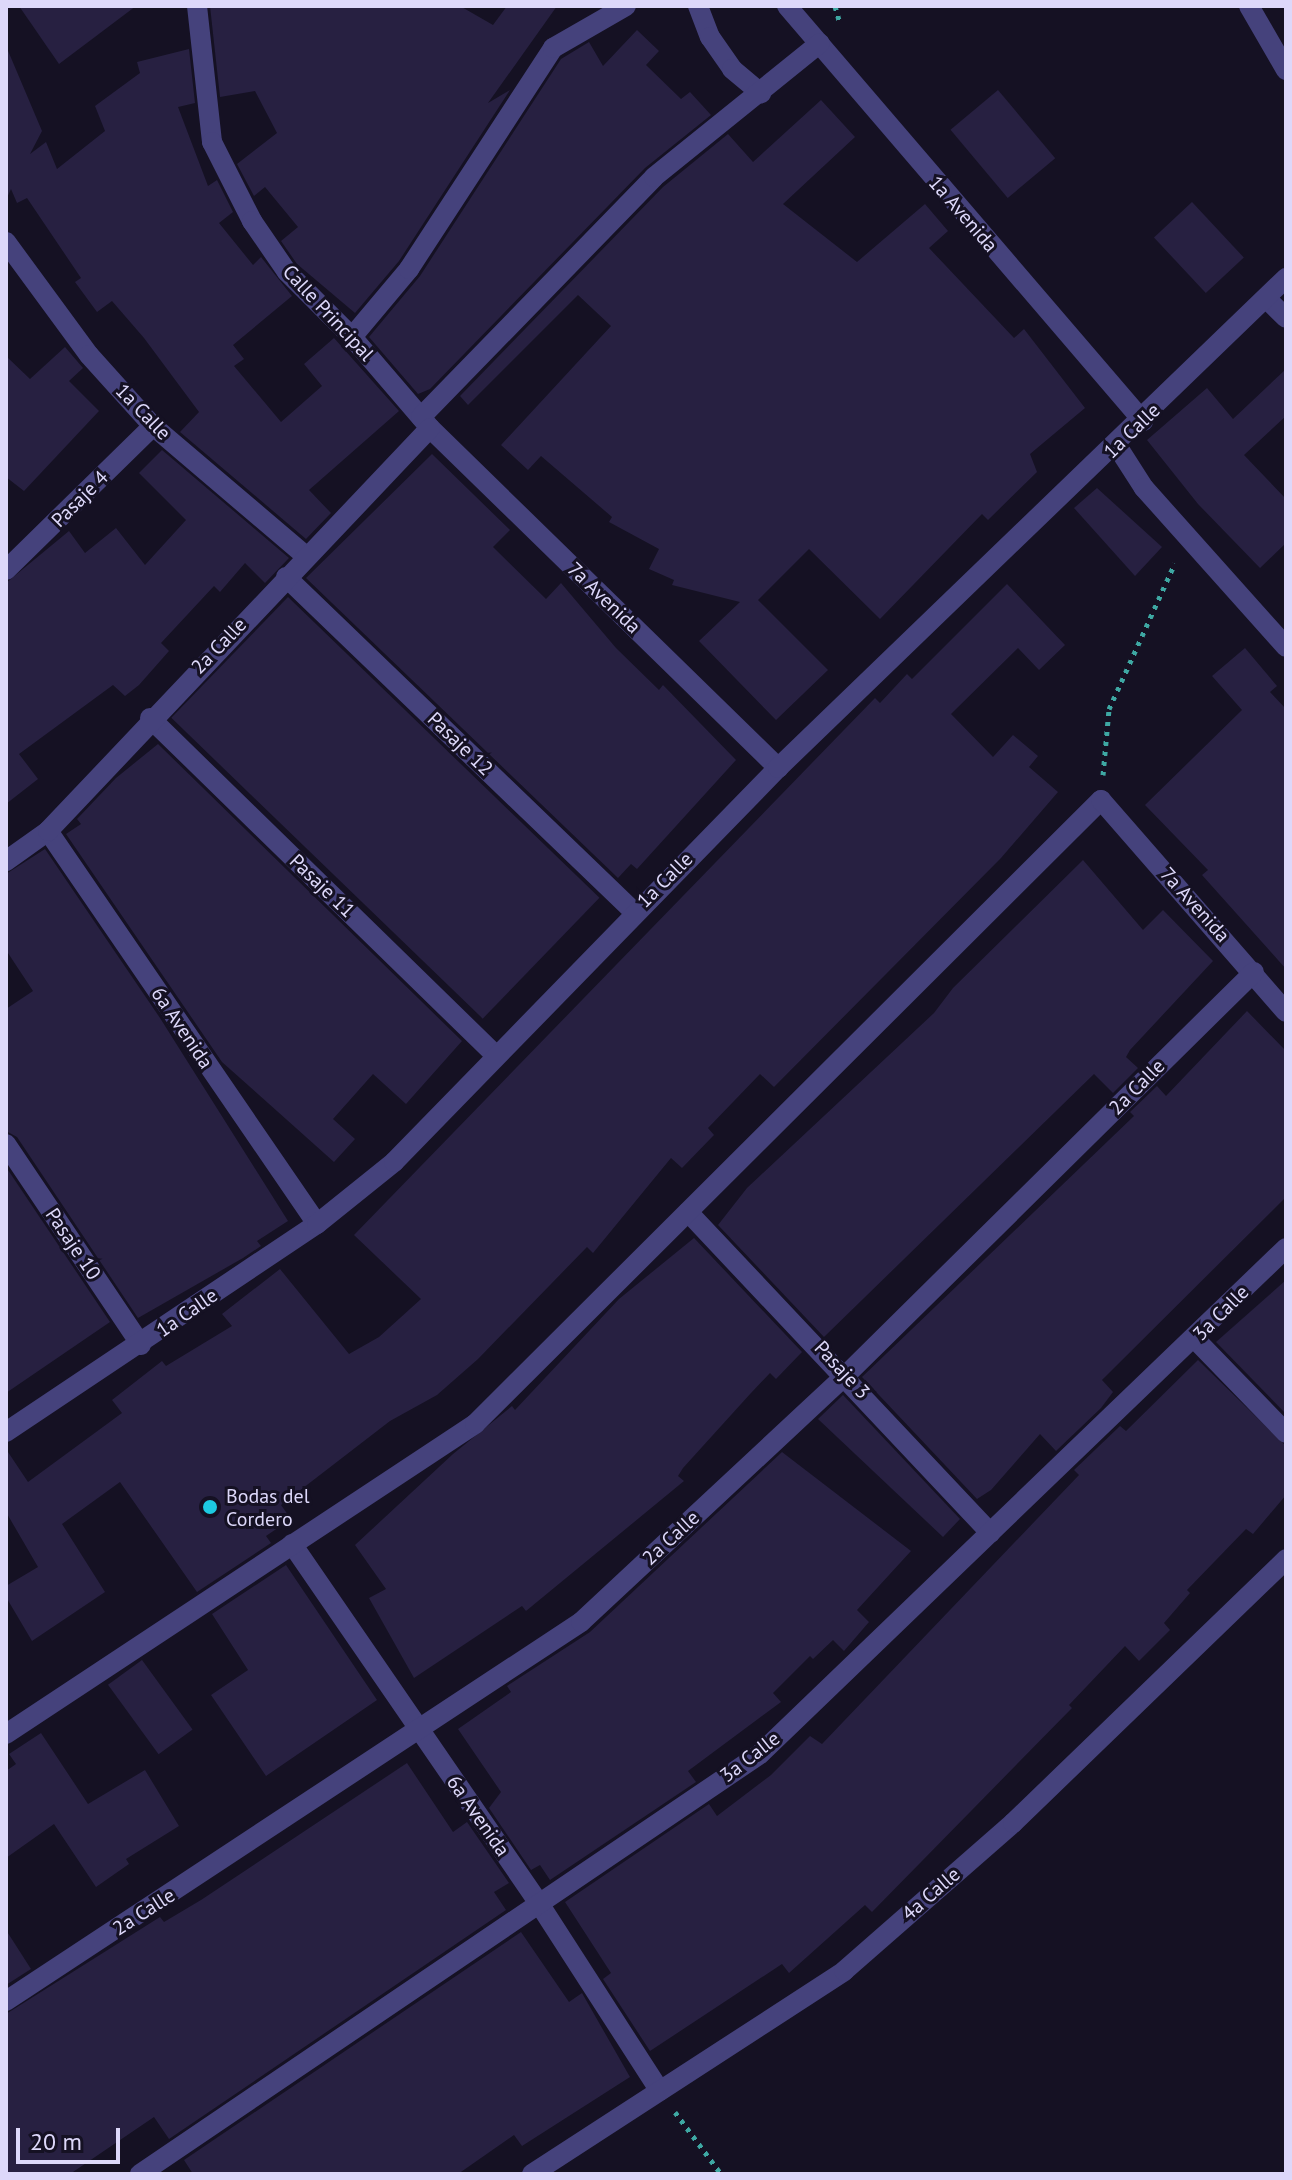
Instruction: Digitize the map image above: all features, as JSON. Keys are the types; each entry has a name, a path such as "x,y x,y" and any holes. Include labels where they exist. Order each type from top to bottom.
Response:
{"street":[{"name":"Calle Principal","path":"197,6 212,142 252,221 287,272 352,337 425,423"},
{"path":"352,337 409,269 553,48 626,6"},
{"path":"698,6 710,37 732,69 761,93"},
{"name":"1a Avenida","path":"787,6 857,92 1143,421"},
{"path":"1249,6 1286,70"},
{"name":"2a Calle","path":"6,861 48,831 150,718 307,557 425,423 654,177 820,43"},
{"name":"1a Calle","path":"8,251 89,355 153,426 307,557"},
{"name":"1a Calle","path":"6,1432 141,1345 317,1224 394,1162 494,1054 778,768 1143,421 1286,278"},
{"path":"1266,298 1286,318"},
{"name":"7a Avenida","path":"425,423 778,768"},
{"name":"Pasaje 4","path":"6,570 153,426"},
{"path":"1117,446 1144,488 1189,534 1286,647"},
{"name":"Pasaje 12","path":"286,577 634,912"},
{"name":"Pasaje 11","path":"150,718 494,1054"},
{"path":"6,1734 475,1424 1101,800"},
{"name":"7a Avenida","path":"1101,800 1286,1012"},
{"name":"6a Avenida","path":"48,831 317,1224"},
{"name":"2a Calle","path":"6,2001 419,1732 581,1622 847,1374 1254,972"},
{"name":"Pasaje 10","path":"6,1144 141,1345"},
{"name":"Pasaje 3","path":"688,1212 847,1374 991,1533"},
{"name":"3a Calle","path":"140,2174 760,1754 1195,1339 1286,1248"},
{"path":"1195,1339 1286,1433"},
{"name":"6a Avenida","path":"292,1544 540,1905 660,2091"},
{"name":"4a Calle","path":"532,2174 844,1971 1013,1823 1286,1559"}],"path":[{"path":"1101,800 1109,709 1189,534"},
{"path":"660,2091 721,2174"}],"building":[{"path":"19,6 136,6 59,64"},
{"path":"210,6 460,6 493,25 507,6 557,6 488,103 510,90 399,261 355,313 297,264 281,241 298,227 265,187 254,196 237,164 277,133 255,91 220,97"},
{"path":"637,30 659,51 646,65 681,99 690,92 711,115 645,168 430,389 418,394 369,337 420,276 561,59 589,42 603,66"},
{"path":"6,46 42,131 30,154 46,142 57,169 105,131 95,106 140,73 137,62 189,49 195,103 178,107 208,186 217,180 233,212 219,223 253,265 261,257 292,296 233,345 244,359 234,366 281,422 322,386 304,364 334,338 399,411 309,490 331,513 306,539 180,432 199,412 144,338 112,301 97,312 75,282 81,278 27,198 17,203 11,189 6,200"},
{"path":"998,90 1055,158 1008,198 951,130"},
{"path":"821,100 855,137 783,204 857,262 925,204 948,231 929,248 1014,338 1024,329 1085,408 1030,454 1037,472 988,520 982,514 880,619 809,549 758,600 828,670 776,720 699,641 740,602 672,585 674,580 649,569 659,549 609,522 612,517 541,456 528,470 501,445 611,326 578,295 468,405 460,396 663,187 728,134 753,162"},
{"path":"1192,202 1244,258 1206,293 1154,237"},
{"path":"65,347 83,368 69,381 99,411 24,491 6,477 6,356 30,379"},
{"path":"1286,369 1286,416 1244,455 1286,499 1286,543 1260,568 1198,504 1147,440 1207,388 1233,419"},
{"path":"162,450 289,558 265,583 245,563 220,592 214,586 161,643 169,651 139,685 125,696 113,685 19,754 38,779 6,804 6,583 69,531 85,553 116,528 145,565 186,520 139,473"},
{"path":"432,454 510,530 493,547 546,599 561,583 616,648 659,690 663,685 736,760 637,869 631,864 618,878 306,578"},
{"path":"1097,488 1162,547 1135,576 1074,508"},
{"path":"1007,584 1065,645 1039,670 1018,648 951,714 993,757 1013,735 1038,756 1029,767 1058,792 1001,858 774,1087 760,1074 708,1128 714,1135 682,1168 671,1158 593,1253 587,1247 478,1359 437,1395 390,1421 281,1505 291,1519 266,1536 271,1543 197,1592 120,1482 62,1524 105,1592 32,1641 6,1597 6,1586 38,1567 6,1512 6,1449 28,1482 122,1413 112,1400 162,1361 166,1366 232,1326 222,1314 280,1269 349,1354 379,1337 421,1299 354,1235 875,698 880,703 907,674 912,679"},
{"path":"288,597 599,898 483,1019 171,718"},
{"path":"1245,648 1277,686 1270,692 1286,709 1286,969 1202,875 1208,870 1145,805 1242,710 1212,676"},
{"path":"158,744 462,1041 406,1104 373,1074 333,1119 355,1139 334,1162 222,1062 66,834 81,824 77,819 116,778"},
{"path":"45,849 160,1018 288,1221 257,1241 261,1246 243,1258 138,1318 17,1137 6,1131 6,1009 33,991 6,950 6,874"},
{"path":"1083,860 1143,930 1163,910 1213,961 1130,1050 1126,1057 1138,1068 1113,1093 1094,1074 824,1337 718,1225 747,1188 934,1013 953,988"},
{"path":"1247,1011 1286,1051 1286,1197 1102,1380 1113,1392 1101,1408 1056,1451 1040,1434 991,1490 977,1499 862,1377 1134,1116 1130,1112 1157,1086 1166,1096"},
{"path":"6,1167 110,1322 6,1393"},
{"path":"694,1238 802,1352 776,1379 770,1373 751,1393 683,1468 678,1476 684,1481 526,1611 522,1606 414,1678 369,1598 386,1589 355,1545 453,1454 512,1406 515,1410 619,1299"},
{"path":"1286,1280 1286,1414 1216,1342"},
{"path":"1198,1360 1286,1446 1286,1495 1253,1534 1246,1529 1187,1590 1190,1593 1164,1623 1170,1630 1139,1661 1125,1646 1069,1705 1072,1708 872,1912 865,1905 789,1973 782,1964 650,2051 603,1979 611,1973 565,1902 709,1804 717,1816 771,1775 810,1736 822,1744 1079,1475 1074,1470 1120,1426 1126,1431"},
{"path":"843,1395 960,1519 943,1537 818,1419"},
{"path":"782,1452 911,1551 857,1610 869,1622 844,1651 833,1640 813,1659 810,1656 773,1693 781,1702 688,1771 696,1782 550,1880 540,1865 531,1870 489,1808 501,1792 458,1729 511,1692 507,1686 590,1632"},
{"path":"286,1565 377,1700 266,1776 211,1695 248,1670 212,1614"},
{"path":"142,1660 193,1730 159,1754 108,1685"},
{"path":"41,1733 88,1804 145,1770 179,1826 126,1859 129,1864 96,1887 54,1824 6,1858 6,1771 16,1764 9,1754"},
{"path":"407,1763 453,1832 467,1822 509,1883 494,1892 506,1910 169,2139 154,2117 70,2174 6,2174 6,2014 160,1917 164,1922 201,1900"},
{"path":"6,1930 31,1969 6,1985"},
{"path":"521,1932 569,2002 582,1993 630,2077 522,2146 514,2135 458,2174 193,2174 184,2160"}],"place":[{"name":"Bodas del Cordero","path":"210,1507"}]}
